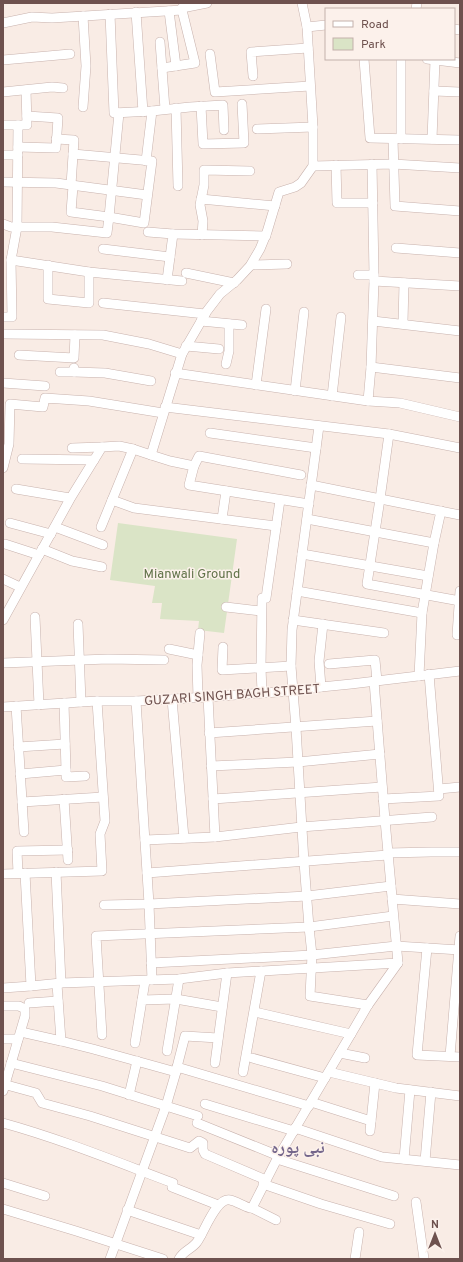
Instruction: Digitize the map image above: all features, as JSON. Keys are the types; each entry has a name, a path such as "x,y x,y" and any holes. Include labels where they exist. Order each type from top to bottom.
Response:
{"street":[{"path":"3,23 32,17 52,18 136,12 153,7 169,10 182,10 182,8 207,3"},
{"path":"152,455 175,373 184,350 203,318 220,294 234,283 251,265 266,236 279,192 295,187 313,166 313,126 307,28 302,3"},
{"path":"169,10 176,66"},
{"path":"162,68 195,63 182,10"},
{"path":"136,12 147,111 146,161"},
{"path":"110,14 114,113 223,105 224,130"},
{"path":"83,16 86,66 83,107"},
{"path":"307,28 325,25"},
{"path":"160,42 165,110"},
{"path":"253,76 251,52 308,48"},
{"path":"3,60 70,54"},
{"path":"210,54 215,92 310,86"},
{"path":"364,60 370,138 460,140"},
{"path":"402,60 397,139 393,164 395,206 460,211"},
{"path":"431,60 434,91 432,139"},
{"path":"438,60 460,63"},
{"path":"3,92 52,87 63,88"},
{"path":"3,125 27,125 26,90"},
{"path":"434,91 460,92"},
{"path":"201,106 203,144 244,143 242,104"},
{"path":"176,108 178,186"},
{"path":"3,224 11,227 52,227 107,233 119,113"},
{"path":"3,155 18,151 56,148 58,118 27,116"},
{"path":"3,317 12,317 7,276 16,227 18,125"},
{"path":"257,129 313,126"},
{"path":"56,139 74,140 73,154 71,212 144,223 152,162 73,154"},
{"path":"368,401 371,367 374,278 372,164"},
{"path":"313,166 393,164 460,168"},
{"path":"336,165 337,203 373,203"},
{"path":"202,235 203,221 200,205 204,170 250,171"},
{"path":"3,182 56,183 147,196"},
{"path":"201,199 275,206"},
{"path":"148,232 266,236"},
{"path":"167,280 172,234"},
{"path":"396,248 460,253"},
{"path":"103,249 170,257"},
{"path":"11,260 89,272 167,280 184,277 234,283"},
{"path":"251,265 287,264"},
{"path":"48,265 48,299 89,303 89,272"},
{"path":"358,275 404,282 460,286"},
{"path":"403,322 404,282"},
{"path":"103,303 242,325"},
{"path":"256,385 266,309"},
{"path":"296,391 304,312"},
{"path":"332,396 341,317"},
{"path":"373,321 460,331"},
{"path":"226,364 229,351 229,324"},
{"path":"3,334 103,335 184,350 219,349"},
{"path":"74,372 75,335"},
{"path":"19,355 74,358"},
{"path":"371,367 460,378"},
{"path":"60,372 105,373 151,381"},
{"path":"175,373 368,401 400,403 460,417"},
{"path":"3,383 45,386"},
{"path":"3,468 9,444 10,404 43,407 45,398 389,434 453,448 460,448"},
{"path":"319,426 296,591 291,666 308,927 312,955 310,996 368,1005"},
{"path":"210,433 316,448"},
{"path":"389,434 367,584 460,601"},
{"path":"72,448 119,446 170,461 194,466"},
{"path":"4,617 70,498 102,447"},
{"path":"101,527 133,449"},
{"path":"301,475 199,456 194,466 189,485 309,504"},
{"path":"22,459 94,460"},
{"path":"311,485 460,515"},
{"path":"16,489 70,498"},
{"path":"222,519 226,491"},
{"path":"112,500 134,508 276,526"},
{"path":"262,692 262,598 266,598 280,500"},
{"path":"420,676 422,613 441,511"},
{"path":"307,519 434,543"},
{"path":"10,523 53,531 103,545"},
{"path":"5,544 102,567"},
{"path":"302,554 428,576"},
{"path":"3,579 20,587"},
{"path":"296,591 422,613"},
{"path":"457,636 460,591"},
{"path":"226,607 261,611"},
{"path":"35,617 39,705"},
{"path":"293,620 384,633"},
{"path":"78,624 81,702"},
{"path":"321,687 319,661 323,624"},
{"path":"198,697 197,665 200,633"},
{"path":"223,646 222,670 291,666"},
{"path":"169,649 198,655"},
{"path":"3,663 108,659 164,660"},
{"path":"252,1208 278,1157 368,1005 398,963 382,787 377,721 375,660 329,664"},
{"name":"GUZARI SINGH BAGH STREET","path":"3,707 97,701 136,701 208,697 292,690 460,671"},
{"path":"383,799 438,796 439,788 429,674"},
{"path":"208,697 216,837"},
{"path":"172,699 184,838"},
{"path":"3,874 102,871 100,834 105,821 97,701"},
{"path":"135,1043 142,1000 151,963 149,904 136,701"},
{"path":"64,703 66,777 84,776"},
{"path":"16,706 24,832"},
{"path":"210,733 377,721"},
{"path":"18,747 65,744"},
{"path":"211,766 298,762 380,754"},
{"path":"20,774 66,770"},
{"path":"213,799 382,787"},
{"path":"439,788 460,787"},
{"path":"22,802 103,797"},
{"path":"31,986 22,873 17,851 68,855 64,799"},
{"path":"145,840 216,837 301,827 432,817"},
{"path":"147,873 304,862 388,854 460,852"},
{"path":"56,872 59,984 58,1001 61,1041"},
{"path":"104,905 307,896 391,886"},
{"path":"392,899 460,904"},
{"path":"102,1035 96,936 308,927 394,916"},
{"path":"450,1056 456,1026 460,936"},
{"path":"151,963 312,955 396,946 460,950"},
{"path":"427,948 418,1055 460,1057"},
{"path":"3,988 99,981 179,979 227,973 398,963"},
{"path":"243,1072 261,971"},
{"path":"216,1063 227,973"},
{"path":"167,1051 179,979"},
{"path":"142,1000 176,999 222,1007"},
{"path":"29,1003 58,1001"},
{"path":"3,1006 19,1006 25,1009 25,1016 20,1036 4,1086 36,1093 42,1103 90,1116 190,1148 199,1141 203,1143 203,1150 205,1154 265,1182 321,1204 390,1224"},
{"path":"254,1012 351,1034"},
{"path":"3,1039 20,1036 61,1041 310,1104 371,1121"},
{"path":"110,1259 166,1106 185,1036 218,1038"},
{"path":"340,1053 365,1058"},
{"path":"252,1058 327,1075 396,1088 460,1096"},
{"path":"129,1095 137,1061"},
{"path":"11,1063 102,1086 166,1106 278,1157 394,1196"},
{"path":"370,1130 375,1083"},
{"path":"404,1159 410,1090"},
{"path":"425,1161 431,1092"},
{"path":"205,1104 382,1157 460,1165"},
{"path":"3,1123 75,1146 142,1171 173,1183 172,1187 218,1205"},
{"path":"3,1183 45,1196"},
{"path":"179,1259 182,1254 197,1243 218,1205 225,1200 252,1208 276,1220"},
{"path":"416,1202 424,1259"},
{"path":"3,1210 115,1243 163,1259"},
{"path":"128,1210 201,1235"},
{"path":"355,1259 359,1232"}],"green space":[{"name":"Mianwali Ground","path":"118,523 237,539 224,633 198,630 199,621 160,619 162,603 152,603 155,586 110,580"}],"district":[{"name":"نبی پورہ","path":"298,1147"}]}
